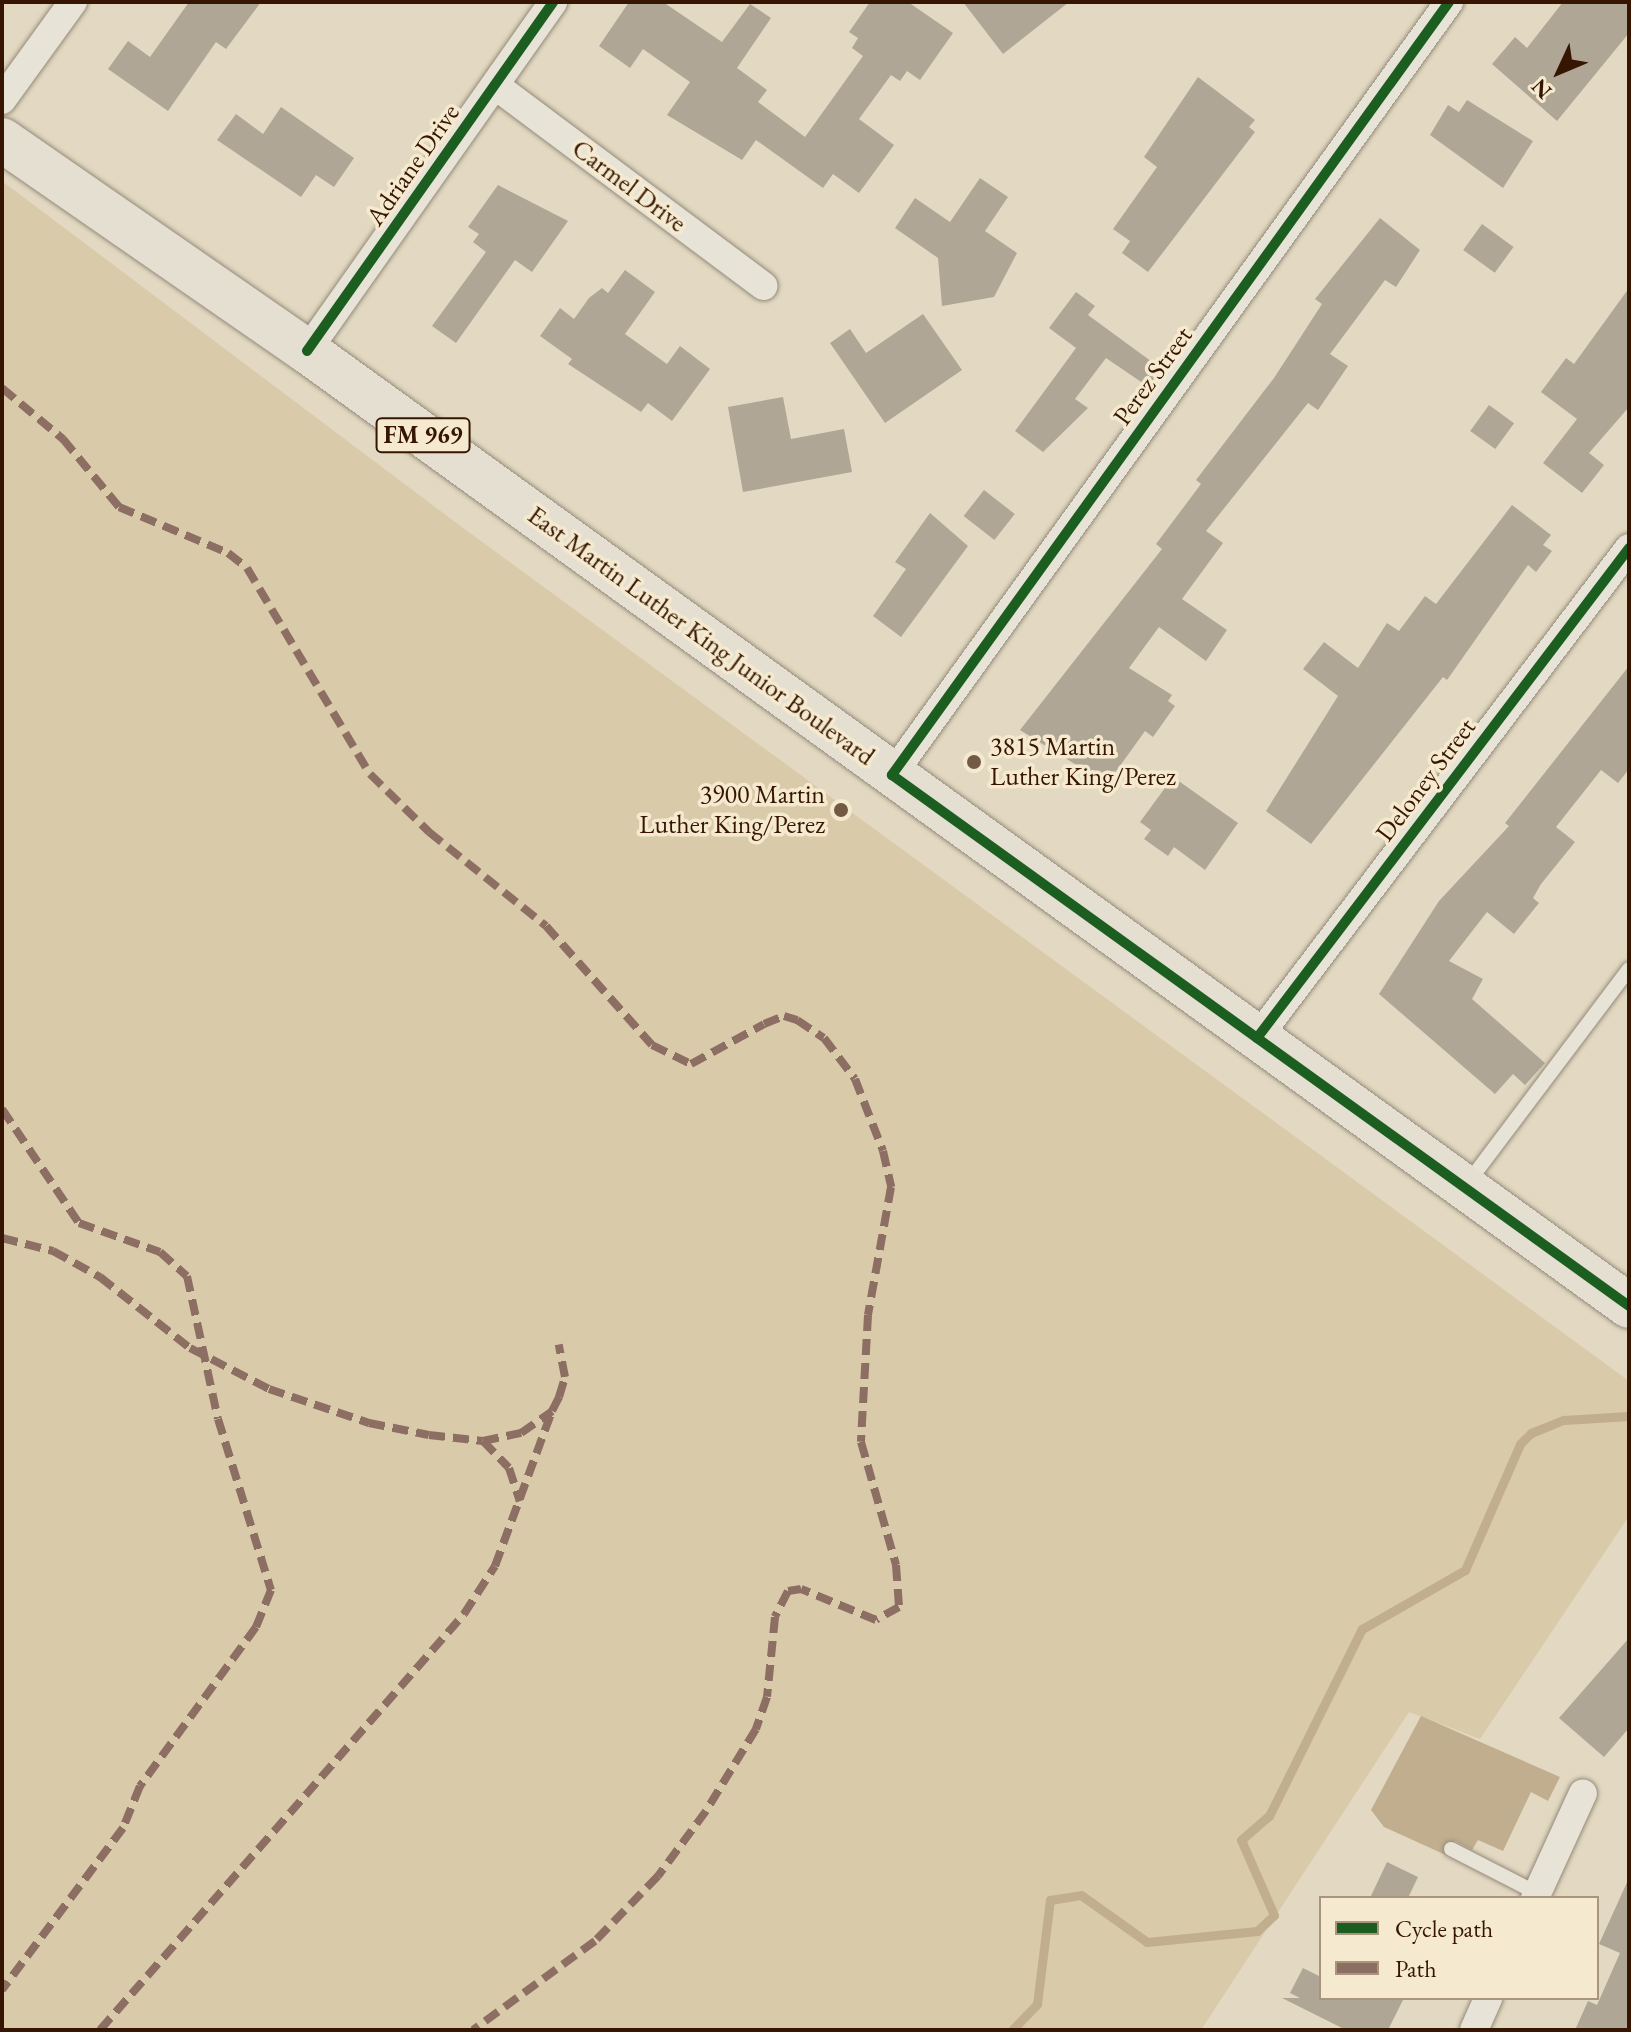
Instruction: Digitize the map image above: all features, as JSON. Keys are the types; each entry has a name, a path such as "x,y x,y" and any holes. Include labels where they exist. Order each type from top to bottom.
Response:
{"main road":[{"name":"East Martin Luther King Junior Boulevard","path":"2,140 307,351 1629,1306"}],"street":[{"path":"2,100 73,2"},
{"name":"Adriane Drive","path":"307,351 553,2"},
{"name":"Perez Street","path":"892,775 1449,2"},
{"name":"Carmel Drive","path":"496,86 763,286"},
{"name":"Deloney Street","path":"1257,1038 1629,548"},
{"path":"1536,1895 1583,1793"},
{"path":"1474,2030 1487,2000"}],"lane":[{"path":"1464,1188 1629,969"},
{"path":"1451,1849 1536,1895"}],"shaded area":[{"path":"2,181 459,525 1629,1381 1629,1516 1480,1739 1409,1712 1201,2030 2,2030"},
{"path":"1421,1716 1560,1777 1548,1801 1531,1792 1503,1851 1478,1840 1472,1850 1455,1841 1448,1856 1384,1827 1371,1810"}],"building":[{"path":"189,2 261,2 226,49 216,42 168,111 108,69 128,41 150,57"},
{"path":"629,2 663,2 722,42 750,4 771,18 737,68 767,90 758,102 805,137 863,56 852,48 858,38 849,32 870,2 908,2 953,33 920,80 907,71 900,81 891,75 859,119 894,145 859,193 833,174 823,188 756,140 742,160 667,115 690,82 643,49 630,68 599,46"},
{"path":"963,2 1069,2 1003,54"},
{"path":"1563,2 1629,2 1629,33 1557,121 1492,64 1515,37 1527,48"},
{"path":"1198,77 1255,120 1249,127 1255,132 1148,272 1122,253 1130,241 1113,229 1157,167 1144,157"},
{"path":"1467,100 1533,141 1503,188 1430,135 1448,105 1459,112"},
{"path":"281,107 354,158 334,187 316,175 301,197 217,140 236,114 263,134"},
{"path":"980,178 1008,197 985,231 1017,253 994,297 942,306 938,258 895,228 915,198 950,222"},
{"path":"498,185 568,221 532,272 515,260 456,343 432,326 486,252 473,242 479,234 468,227"},
{"path":"1380,218 1420,250 1396,287 1385,280 1330,354 1348,366 1318,410 1308,403 1206,531 1223,543 1182,599 1227,630 1206,661 1159,627 1129,668 1172,695 1168,701 1175,706 1153,737 1145,731 1107,784 1020,730 1162,549 1156,544 1201,484 1196,480 1274,378 1322,304 1315,299"},
{"path":"1482,224 1514,247 1495,273 1463,250"},
{"path":"625,270 655,292 625,334 667,364 680,346 710,369 672,421 648,403 641,412 568,364 572,359 540,336 560,308 574,319 589,298 602,288 608,293"},
{"path":"1629,288 1629,407 1589,453 1604,465 1582,493 1543,463 1577,419 1541,392 1566,358 1574,364"},
{"path":"1076,292 1095,306 1088,315 1163,370 1150,388 1106,358 1075,399 1088,408 1043,452 1015,431 1076,348 1049,328"},
{"path":"923,314 962,370 885,423 830,343 850,329 866,353"},
{"path":"783,397 791,439 844,429 852,472 743,492 728,407"},
{"path":"1489,405 1514,423 1495,449 1470,431"},
{"path":"984,490 1015,514 994,540 964,516"},
{"path":"1512,505 1551,535 1543,545 1552,551 1536,572 1528,565 1447,680 1443,677 1311,844 1266,811 1338,696 1303,669 1324,642 1358,668 1387,623 1399,631 1425,596 1436,604"},
{"path":"930,513 968,546 901,637 873,616 906,569 895,562"},
{"path":"1629,666 1629,769 1618,783 1601,770 1556,827 1575,842 1541,884 1533,898 1539,903 1514,934 1487,912 1449,961 1483,979 1472,999 1545,1063 1525,1085 1513,1074 1495,1094 1379,994 1439,901 1509,826 1505,823"},
{"path":"1173,777 1238,823 1205,870 1174,847 1168,856 1144,839 1151,830 1140,822"},
{"path":"1629,1638 1629,1728 1604,1757 1559,1718"},
{"path":"1387,1862 1418,1877 1409,1896 1371,1896"},
{"path":"1629,1878 1629,2030 1575,2030 1588,2001 1597,2005 1620,1953 1599,1944"},
{"path":"1303,1968 1319,1976 1319,2000 1403,2000 1388,2030 1346,2030 1282,1998 1300,1998 1290,1993"}],"waterway":[{"path":"1012,2030 1037,2004 1050,1900 1081,1895 1147,1942 1257,1931 1274,1915 1241,1840 1269,1816 1362,1629 1465,1570 1520,1444 1531,1433 1564,1420 1629,1416"}],"marked path":[{"path":"2,388 63,439 119,507 228,553 247,568 370,774 429,832 546,926 652,1045 691,1064 764,1024 784,1016 797,1020 824,1038 855,1079 883,1151 891,1187 868,1315 861,1442 896,1565 899,1607 876,1620 801,1589 788,1591 775,1617 767,1697 756,1729 706,1811 658,1876 595,1941 473,2030"},
{"path":"2,1109 79,1223 160,1252 187,1276 218,1419 271,1590 256,1627 140,1786 123,1828 2,1990"},
{"path":"2,1238 53,1251 100,1277 190,1348 269,1389 369,1423 429,1435 483,1441 521,1433 552,1411 559,1397 565,1377 559,1345"},
{"path":"100,2030 464,1614 495,1566 552,1411"},
{"path":"483,1441 509,1468 520,1501"}],"cycle path":[{"path":"307,351 553,2"},
{"path":"1449,2 892,775 1629,1306"},
{"path":"1257,1038 1629,548"}],"place":[{"name":"3815 Martin Luther King/Perez","path":"974,762"},
{"name":"3900 Martin Luther King/Perez","path":"841,810"}]}
